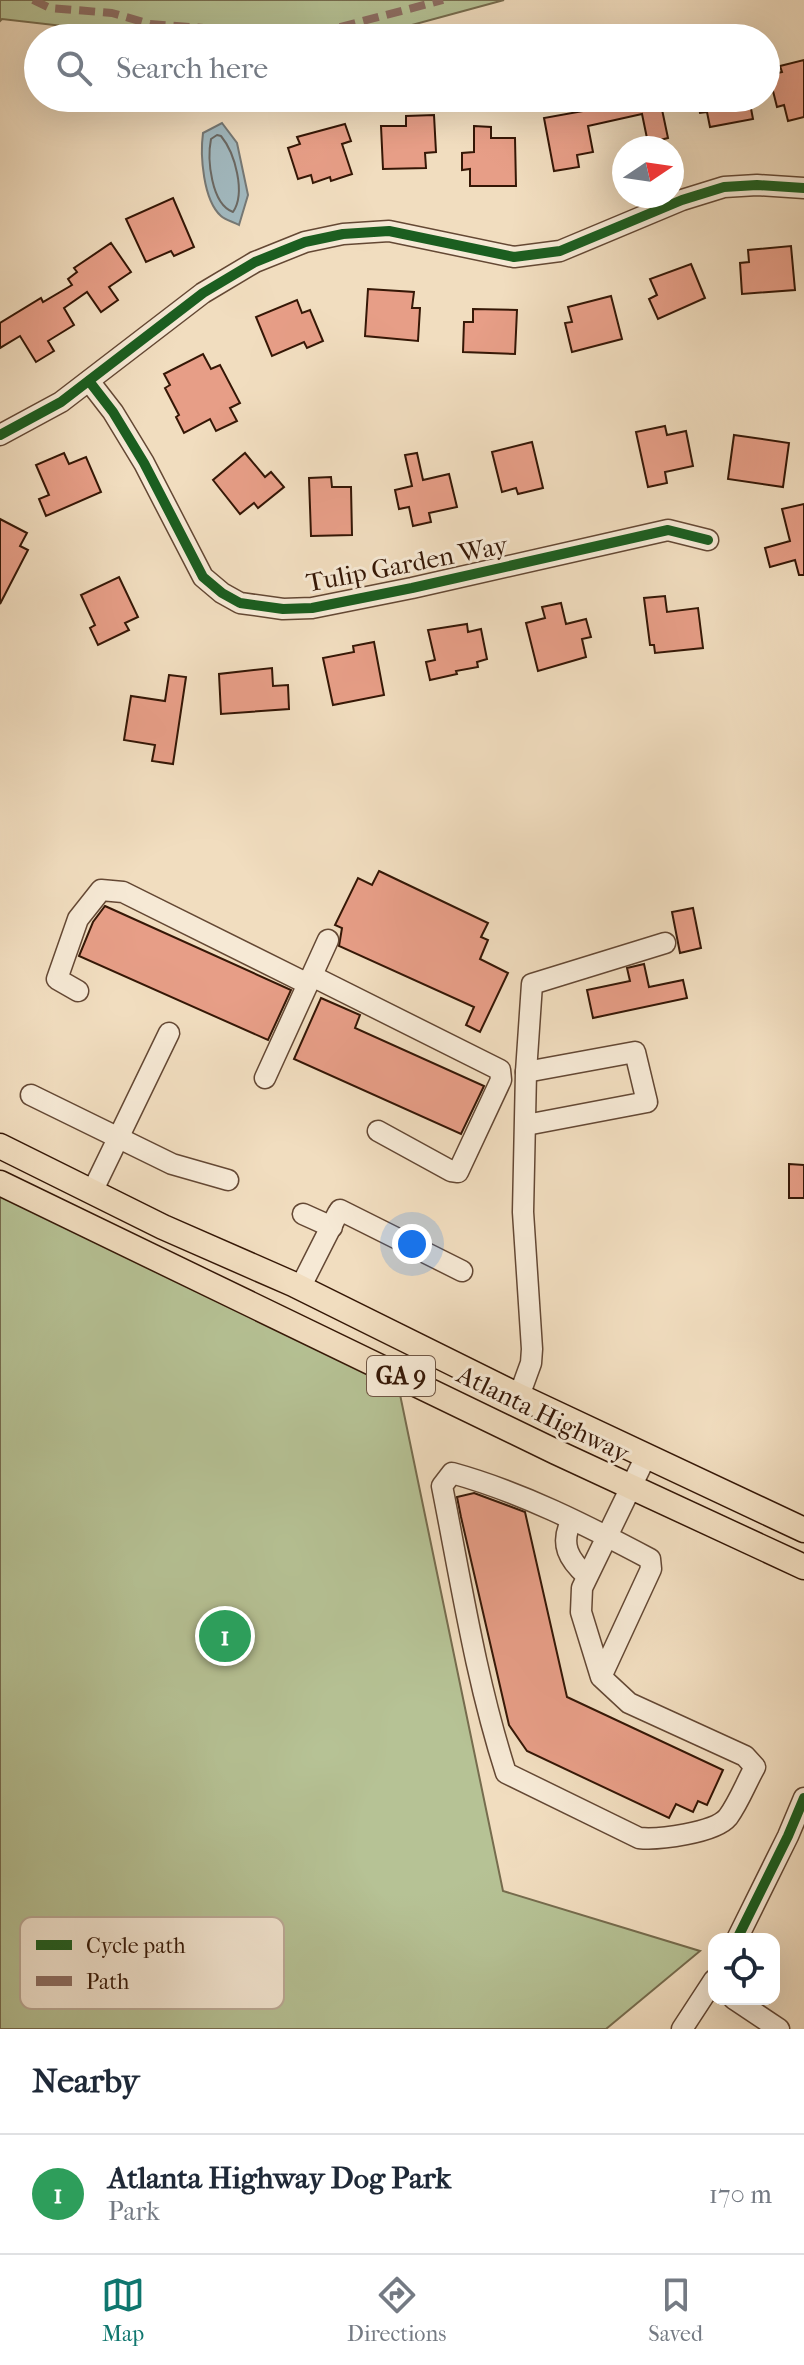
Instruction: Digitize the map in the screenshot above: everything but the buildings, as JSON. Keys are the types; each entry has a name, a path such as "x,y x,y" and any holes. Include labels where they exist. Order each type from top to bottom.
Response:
{"main road":[{"name":"Atlanta Highway","path":"0,1146 163,1227 300,1288 519,1396 804,1530"},
{"name":"Atlanta Highway","path":"0,1183 804,1567"}],"street":[{"path":"0,435 61,402 203,293 255,262 305,242 343,234 389,231 514,257 560,251 682,200 724,187 757,185 804,188"},
{"name":"Tulip Garden Way","path":"89,381 113,412 144,463 203,577 240,603 283,609 312,608 668,530 708,540"},
{"path":"78,991 57,979 78,919 101,890 123,892 500,1070 501,1080 458,1172 378,1131"},
{"path":"265,1078 328,940"},
{"path":"519,1396 532,1349 523,1212 526,1072 532,984 665,943"},
{"path":"92,1192 169,1033"},
{"path":"526,1072 635,1052 647,1102 526,1125"},
{"path":"31,1095 172,1164 228,1180"},
{"path":"303,1214 337,1217 462,1271"},
{"path":"300,1288 337,1217"},
{"path":"601,1677 651,1563 650,1559 607,1536 495,1485 452,1473 442,1486 471,1635 506,1773 639,1838 652,1839 709,1828 726,1819 755,1767 745,1756 629,1703 601,1677 581,1612 582,1588 587,1576 607,1536 646,1456"},
{"path":"572,1520 565,1533 570,1561 587,1576"},
{"path":"740,1933 804,1798"},
{"path":"682,2029 708,1990"},
{"path":"743,2005 779,2029"}],"green space":[{"path":"0,0 504,0 416,24 46,24 0,21"},
{"path":"0,1192 397,1380 503,1891 700,1951 606,2029 0,2029"}],"water":[{"path":"222,123 237,143 248,195 239,225 215,209 204,177 203,133"}],"marked path":[{"path":"33,0 50,8 112,13 150,24"},
{"path":"352,24 443,0"}],"cycle path":[{"path":"0,435 61,402 203,293 255,262 305,242 343,234 389,231 514,257 560,251 682,200 724,187 757,185 804,188"},
{"path":"89,381 113,412 144,463 203,577 240,603 283,609 312,608 668,530 708,540"},
{"path":"740,1933 804,1798"}],"place":[{"name":"Atlanta Highway Dog Park","path":"225,1636"}]}
